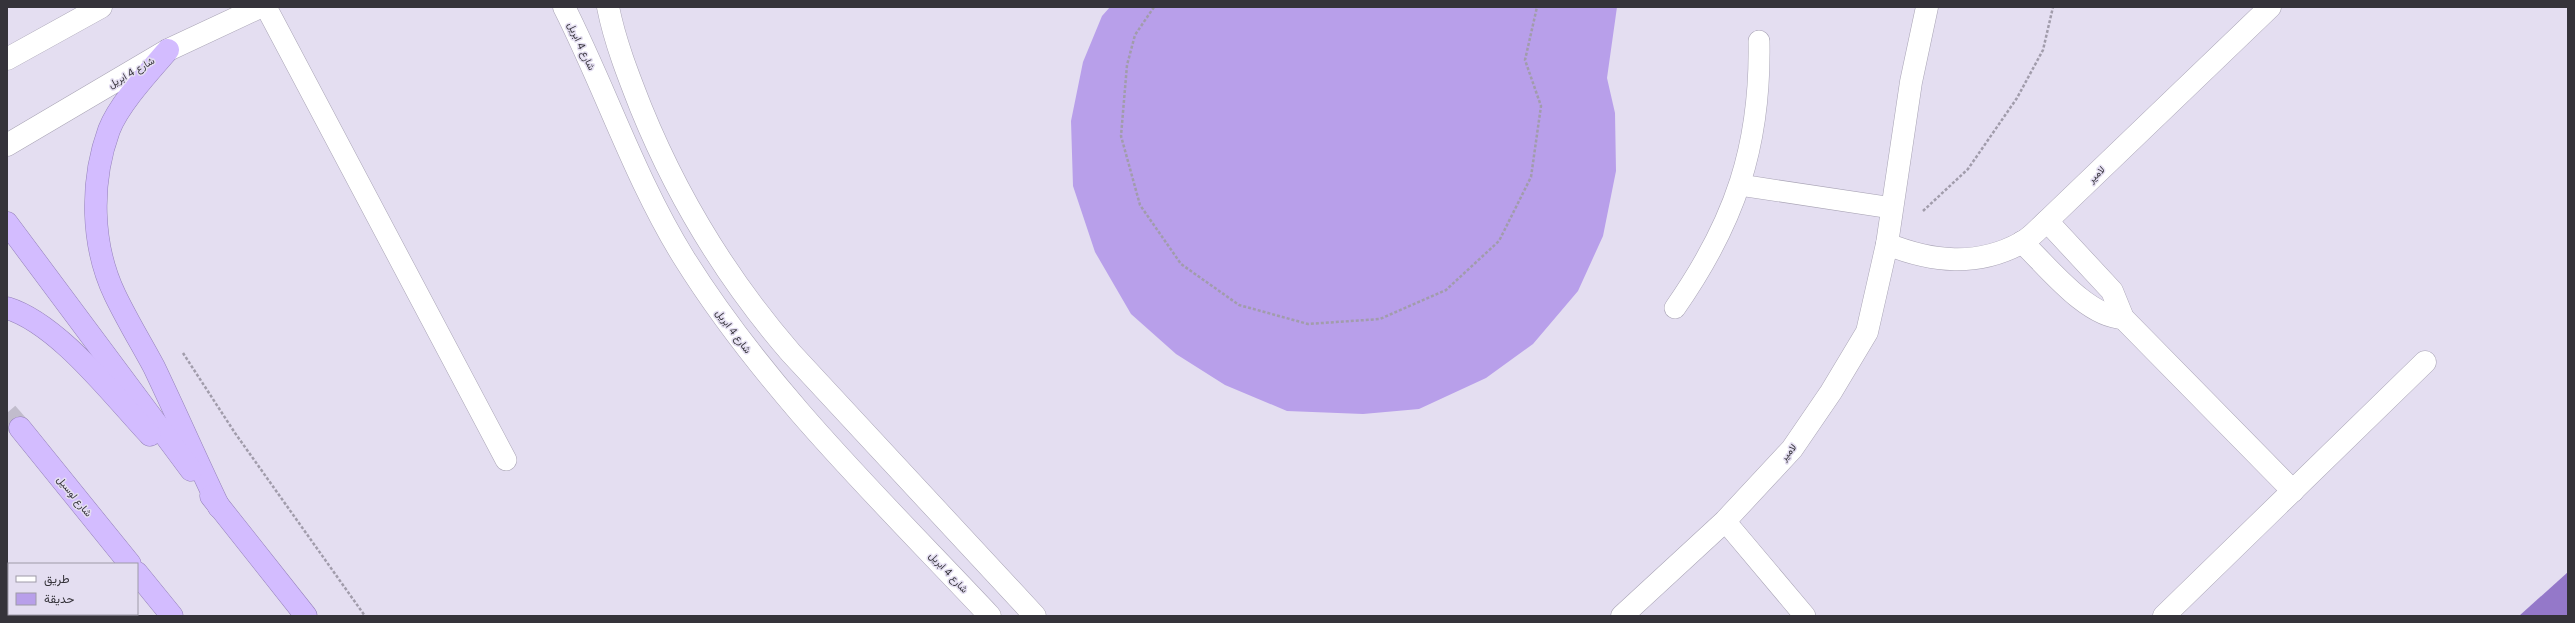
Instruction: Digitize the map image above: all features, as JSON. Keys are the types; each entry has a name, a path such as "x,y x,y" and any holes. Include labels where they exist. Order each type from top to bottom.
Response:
{"highway":[{"path":"168,50 136,87 109,129 97,180 96,220 102,258 115,295 154,369 219,507"},
{"path":"7,223 219,507 306,616"},
{"path":"7,308 22,312 60,340 219,507"},
{"name":"شارع لوسيل","path":"20,428 129,563"},
{"path":"138,574 172,616"}],"street":[{"path":"7,59 101,7"},
{"name":"شارع 4 ابريل","path":"7,145 168,50 260,7"},
{"name":"شارع 4 ابريل","path":"564,7 643,184 705,292 770,378 984,610 1001,580"},
{"path":"608,7 624,67 669,171 704,237 756,312 790,353 1035,616"},
{"name":"لامير","path":"1622,616 1725,521 1792,449 1866,332 1887,244 1911,82 1927,7"},
{"name":"لامير","path":"1887,244 1914,255 1941,260 1969,259 1996,254 2022,242 2048,221 2270,7"},
{"path":"643,184 669,171"},
{"path":"2048,221 2112,291 2124,318 2293,491"},
{"path":"2022,242 2095,311 2114,318 2124,318"},
{"path":"2164,616 2426,362"}],"lane":[{"path":"266,7 506,460"},
{"path":"1675,308 1713,249 1740,185 1756,114 1760,78 1759,41"},
{"path":"1740,185 1892,208"},
{"path":"1725,521 1805,616"}],"path":[{"path":"1154,7 1134,35 1127,65 1121,136 1140,205 1180,264 1239,305 1308,324 1380,319 1446,290 1499,241 1532,177 1541,106 1526,60 1537,7"},
{"path":"1922,212 1968,169 2017,98 2043,50 2053,7"},
{"path":"180,348 236,434 365,616"}],"green space":[{"path":"1110,7 1617,7 1607,78 1615,113 1616,171 1603,236 1578,291 1533,344 1486,378 1419,409 1363,414 1287,411 1225,385 1176,354 1131,314 1095,252 1073,186 1071,121 1083,62 1102,16"}],"shaded area":[{"path":"2568,572 2568,616 2519,616"}],"tunnel":[{"path":"7,413 20,428"}]}
